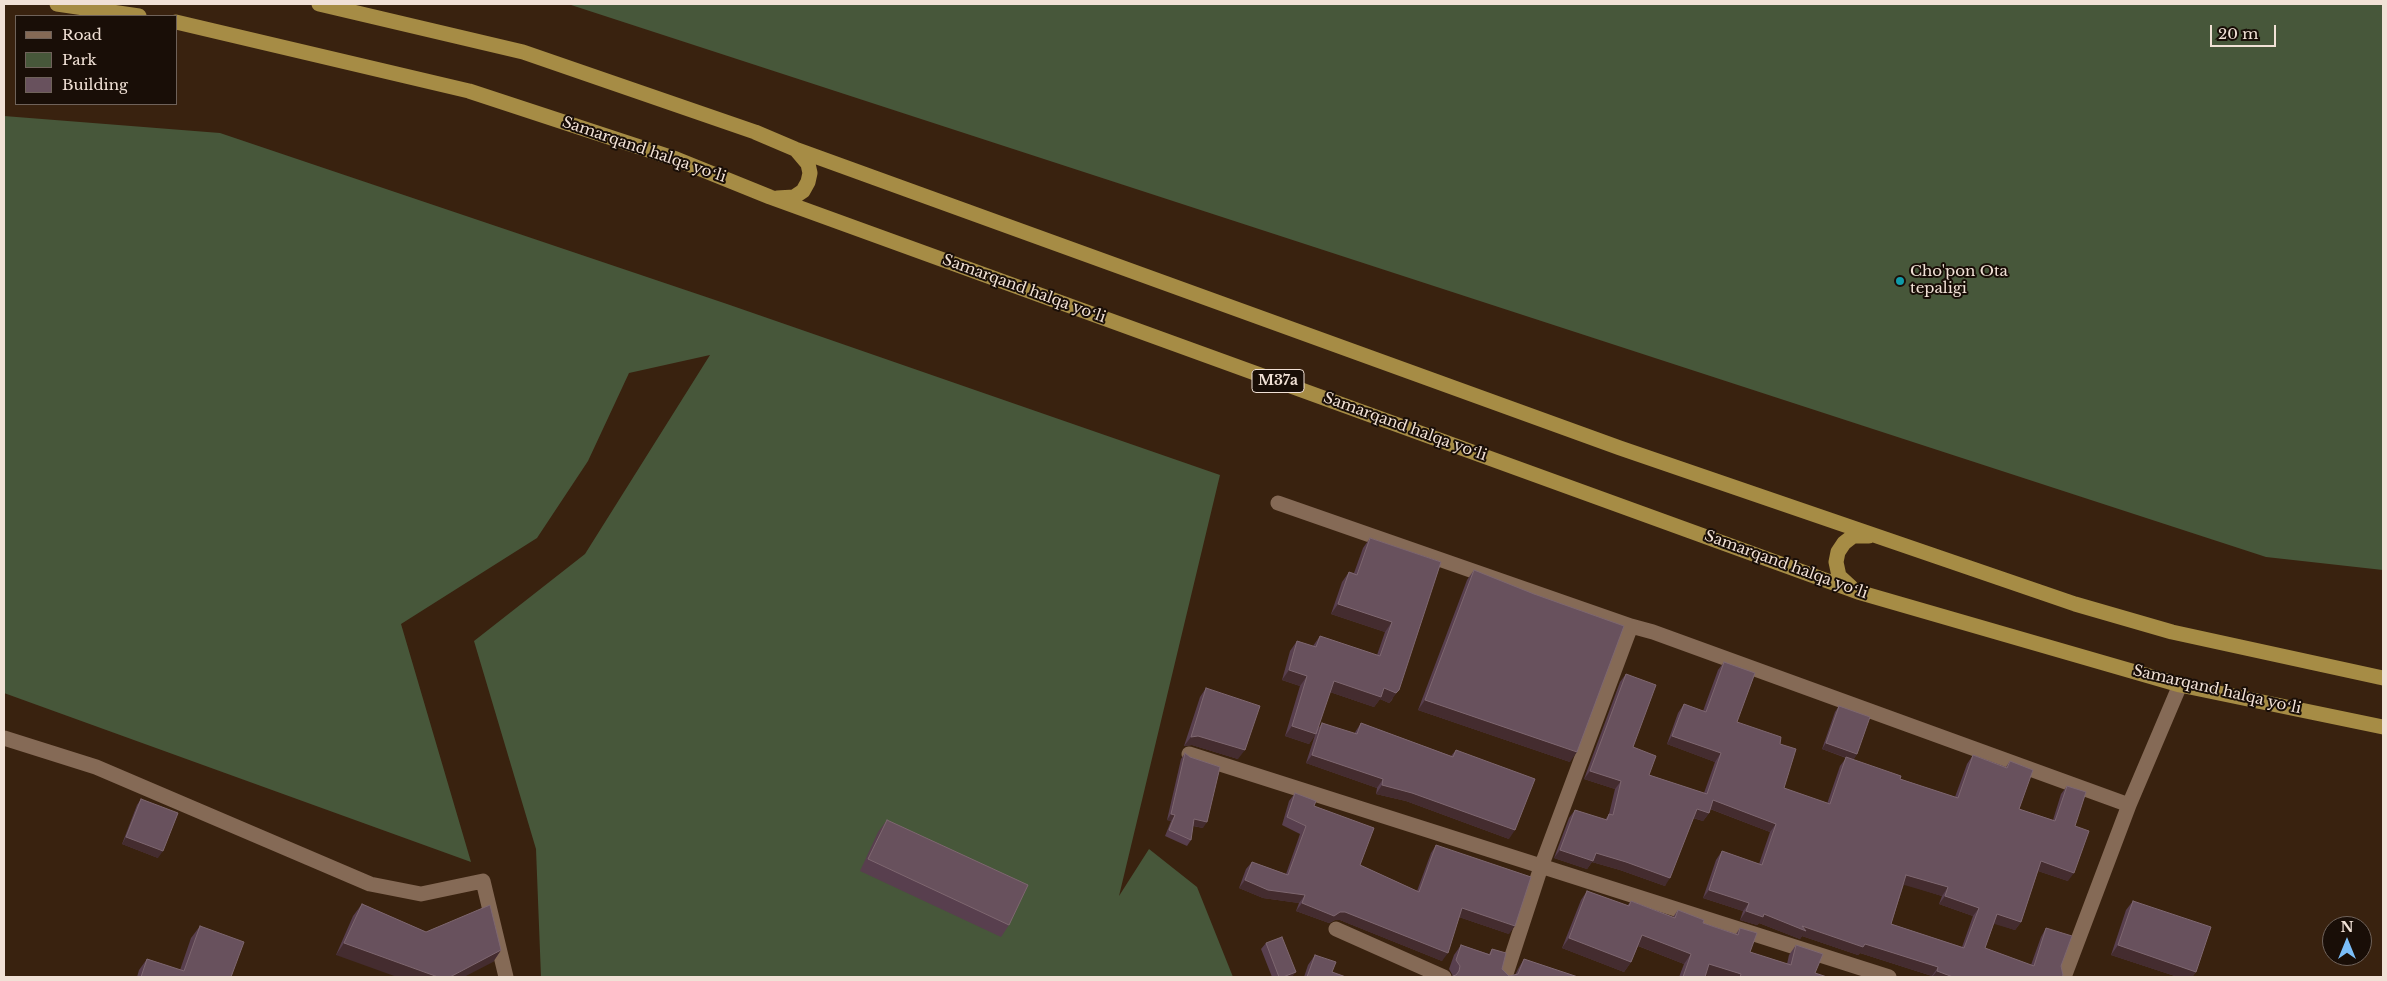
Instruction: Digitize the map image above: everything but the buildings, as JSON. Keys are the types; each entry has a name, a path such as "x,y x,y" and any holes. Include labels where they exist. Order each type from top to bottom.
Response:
{"highway":[{"path":"57,4 132,15"},
{"path":"319,4 523,52 755,132 795,149 1620,448 2075,604 2172,632 2383,678"},
{"name":"Samarqand halqa yoʻli","path":"178,22 469,91 676,158 770,197 1858,592 2180,685 2383,727"},
{"path":"770,197 794,197 803,191 808,182 810,173 808,164 795,149"},
{"path":"1858,592 1846,584 1839,576 1836,562 1838,552 1844,543 1853,536 1881,538"}],"street":[{"path":"1278,503 1653,632 2129,805"},
{"path":"1505,977 1541,867 1631,626"},
{"path":"2064,977 2129,805 2180,685"},
{"path":"4,738 96,767 370,884 421,894 483,880 506,977"},
{"path":"1189,754 1889,977"},
{"path":"1336,929 1444,977"}],"green space":[{"name":"Cho'pon Ota tepaligi","path":"568,4 2383,4 2383,570 2266,557"},
{"path":"4,116 220,133 727,304 1220,475 1119,896 1149,849 1197,887 1233,977 541,977 536,849 474,641 585,554 710,355 629,373 588,461 537,538 401,624 471,862 4,693"}],"place":[{"name":"Cho'pon Ota tepaligi","path":"1900,281"}]}
